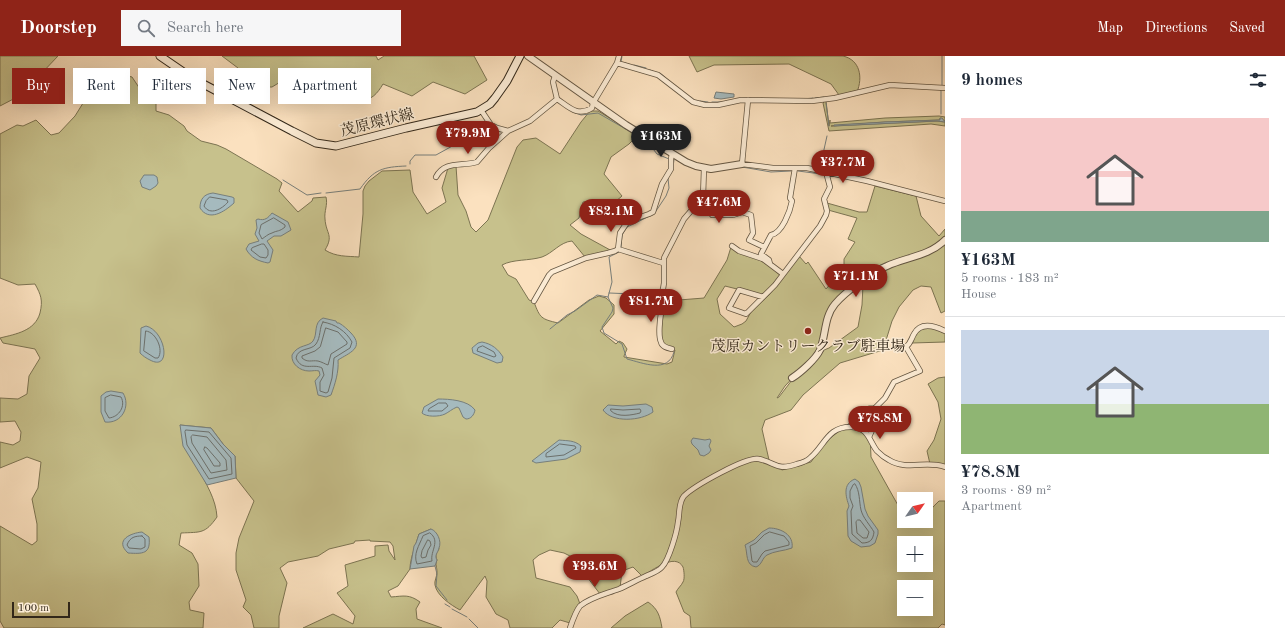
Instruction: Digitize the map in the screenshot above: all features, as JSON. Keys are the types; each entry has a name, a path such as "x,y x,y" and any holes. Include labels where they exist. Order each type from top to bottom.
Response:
{"main road":[{"name":"茂原環状線","path":"160,56 192,78 292,131 316,143 336,146 406,128 471,114 481,110 495,98 507,81 520,56"}],"street":[{"path":"528,56 646,139 686,162 711,169 742,164 773,168 807,168 945,200"},
{"path":"555,76 553,82 558,99 571,109 583,112 592,108 593,103 618,63 619,56"},
{"path":"618,63 658,75 686,98 699,104 718,105 748,100 812,101 835,98 890,85 945,88"},
{"path":"436,177 439,171 444,168 460,164 475,163 508,131 530,121 558,99"},
{"path":"742,164 748,100"},
{"path":"481,110 491,125 508,131"},
{"path":"618,249 620,233 624,225 629,221 650,214 655,208 662,184 671,169 672,154"},
{"path":"672,349 664,346 660,342 659,320 661,313 658,300 664,283 663,262 684,219 703,197 704,168"},
{"path":"770,264 769,260 761,254 770,236 775,234 785,221 790,211 792,201 790,198 794,168"},
{"path":"763,297 739,290 729,308 746,314 763,297 775,285 820,226 826,215 827,211 824,199 830,187 826,172"},
{"path":"703,197 704,200 709,203 712,215 742,212 751,215 753,233 749,240 764,248"},
{"path":"792,378 820,351 829,314 835,304 868,276 901,261 922,255 945,240"},
{"path":"732,246 739,251 762,259 783,274"},
{"path":"534,301 548,275 586,258 618,249 663,262"},
{"path":"869,437 873,428 876,406 885,398 892,384 897,380 920,371 906,347 911,342 916,331 922,326 929,325 945,331"},
{"path":"570,628 579,607 587,601 629,585 662,568 676,534 680,502 684,496 694,488 724,471 748,460 759,459 783,468 798,464 810,459 824,440 840,429 854,427 863,430 877,451 890,461 901,465 932,465 945,467"}],"shaded area":[{"path":"0,56 58,56 47,68 12,68 12,100 0,106"},
{"path":"222,56 376,56 378,60 384,56 474,56 487,80 465,94 433,82 412,96 383,84 379,91 371,97 371,68 278,68 278,83 270,87 270,68 238,68"},
{"path":"689,56 843,56 849,58 856,65 859,70 860,81 857,92 839,95 831,84 789,64 714,65 697,72"},
{"path":"130,76 132,77 138,86 138,104 156,104 156,111 169,115 201,141 226,149 277,179 282,183 279,191 298,212 312,201 313,198 326,197 327,203 325,219 329,234 329,241 325,250 337,255 359,257 363,214 363,191 369,181 382,171 410,170 413,192 427,214 446,202 442,188 448,168 456,166 458,195 466,211 471,227 476,232 488,220 517,147 523,140 536,138 560,154 590,111 598,111 638,135 629,144 611,157 604,174 622,196 608,208 599,200 583,202 579,218 570,225 581,234 612,251 585,257 572,241 560,245 542,257 502,265 508,275 516,279 529,300 534,302 540,315 548,320 558,323 589,300 599,296 606,298 614,305 614,314 600,331 616,344 619,341 623,343 627,349 624,357 667,364 672,362 675,350 661,342 658,304 661,295 679,300 704,298 727,260 731,247 757,258 780,275 766,292 761,295 725,286 717,299 720,314 734,327 746,321 752,310 769,295 799,256 806,264 808,262 826,289 839,274 844,266 844,259 855,242 848,239 857,218 828,210 827,203 859,212 867,212 875,186 916,196 921,216 939,236 945,229 945,311 941,313 931,287 921,286 913,290 899,307 892,321 883,350 840,363 803,395 791,410 765,420 762,429 769,460 782,470 811,462 825,442 856,418 861,409 874,406 870,433 871,457 897,503 897,528 933,528 933,507 939,501 945,501 945,625 942,624 938,628 691,628 690,616 684,612 676,592 684,581 683,567 679,563 675,561 663,564 642,576 633,567 622,571 620,588 600,594 572,557 564,553 550,550 539,555 533,560 536,578 570,587 577,596 580,604 570,623 560,620 552,628 510,628 508,620 496,614 486,597 487,581 485,576 460,610 438,593 435,583 437,572 436,556 439,549 431,529 419,534 412,556 410,569 398,586 388,591 391,597 403,596 416,599 420,602 416,609 417,619 442,628 303,628 333,614 353,624 355,616 337,593 348,586 345,565 375,556 375,546 388,545 389,551 395,560 393,546 390,542 370,540 355,541 354,543 329,549 318,556 288,562 280,568 287,583 279,616 279,628 254,628 251,615 243,607 246,600 236,570 236,553 239,538 254,501 236,478 235,456 223,444 211,428 180,425 193,458 213,498 217,517 209,527 202,531 181,533 179,545 192,553 198,564 199,586 189,602 190,610 204,613 203,628 4,628 0,621 0,526 32,545 37,541 37,524 32,499 38,488 41,462 27,457 0,468 0,442 13,445 20,441 21,432 15,421 0,422 0,398 18,399 27,394 29,376 40,358 35,349 3,343 0,338 24,331 34,324 40,313 41,301 35,284 18,285 0,278 0,134 17,125 23,126 36,120 51,135 59,133 75,116 82,104 130,104","holes":["863,285 862,305 858,327 824,350 817,360 792,380 777,398 785,386 815,354 835,301"]},
{"path":"825,101 829,126 830,120 830,123 885,118 939,116 945,117 945,121 940,118 940,120 831,126 937,121 945,122 945,126 931,124 829,131 823,103"},
{"path":"926,326 945,332 945,342 912,343 917,331"},
{"path":"945,377 945,465 930,464 927,451 934,440 941,419 938,402 928,384 938,378"},
{"path":"648,602 658,613 662,628 611,628 625,616"}],"water":[{"path":"716,92 734,94 734,97 721,99 714,98"},
{"path":"940,118 942,118 945,122 937,121 834,126 940,120"},
{"path":"144,175 154,175 157,177 158,183 156,186 150,190 142,187 140,181"},
{"path":"213,193 232,197 234,198 234,203 226,210 217,214 208,214 200,208 201,202 205,196"},
{"path":"272,213 288,222 291,230 281,236 274,236 267,241 273,250 270,262 268,263 255,259 246,249 249,244 259,241 255,234 257,228 256,220 266,219"},
{"path":"323,318 336,321 342,325 355,338 356,343 354,350 338,360 334,387 331,395 326,397 318,395 315,381 320,375 319,371 302,370 295,364 292,358 294,351 313,341 318,323"},
{"path":"146,326 153,329 162,342 164,356 157,362 143,356 140,353 141,328"},
{"path":"482,342 497,349 503,357 502,362 497,363 473,353 472,348 478,343"},
{"path":"111,391 123,393 126,403 120,417 111,422 105,422 101,412 101,396 106,392"},
{"path":"438,399 463,402 472,407 475,412 468,419 463,417 459,408 457,407 439,416 429,416 422,413 424,407"},
{"path":"646,404 652,407 653,412 634,419 620,419 613,417 603,410 608,405 623,406"},
{"path":"180,425 211,428 223,444 235,456 236,478 207,485 183,446"},
{"path":"693,438 705,440 710,439 711,441 709,446 711,450 709,453 704,456 700,455 698,450 692,444 691,441"},
{"path":"559,440 571,441 578,444 581,446 580,452 566,459 536,463 532,461"},
{"path":"855,479 859,482 861,487 865,509 868,516 878,530 875,543 870,546 861,547 851,541 848,536 847,511 849,506 846,491 848,484"},
{"path":"769,528 778,529 786,533 791,539 792,548 765,556 758,566 752,566 748,562 745,545"},
{"path":"431,529 437,534 440,542 439,550 436,555 437,560 435,566 410,569 414,546 419,534"},
{"path":"142,532 149,537 149,547 147,550 142,553 128,553 124,548 123,541 133,534"}],"waterway":[{"path":"622,56 621,62 629,64"},
{"path":"942,56 942,85"},
{"path":"634,65 646,68"},
{"path":"650,70 655,72"},
{"path":"660,73 674,85"},
{"path":"941,90 941,114"},
{"path":"815,98 824,97"},
{"path":"744,98 751,98"},
{"path":"803,99 813,98"},
{"path":"700,101 708,102"},
{"path":"712,102 722,102"},
{"path":"826,103 829,126"},
{"path":"551,107 555,104"},
{"path":"573,112 581,115 598,113 636,135"},
{"path":"410,164 410,161 415,155 436,155 485,128 501,132"},
{"path":"822,167 827,136"},
{"path":"639,138 650,145 657,154 669,159"},
{"path":"673,167 674,160"},
{"path":"326,193 360,189 370,177 380,170 391,167 406,166"},
{"path":"742,167 771,172 791,171"},
{"path":"798,171 821,174"},
{"path":"621,247 622,235 627,227 654,214 666,196 669,188 668,178"},
{"path":"283,180 307,195 321,193"},
{"path":"619,252 609,257 612,282 608,297 613,308 602,327 604,333 622,344 627,359 640,363 661,365 671,359 674,352"},
{"path":"609,293 657,295"},
{"path":"550,329 567,315 597,295 608,297"},
{"path":"435,566 437,574 436,586 447,600"},
{"path":"445,604 450,607"},
{"path":"452,609 467,617"},
{"path":"469,619 478,628"}],"place":[{"name":"茂原カントリークラブ駐車場","path":"808,331"}]}
